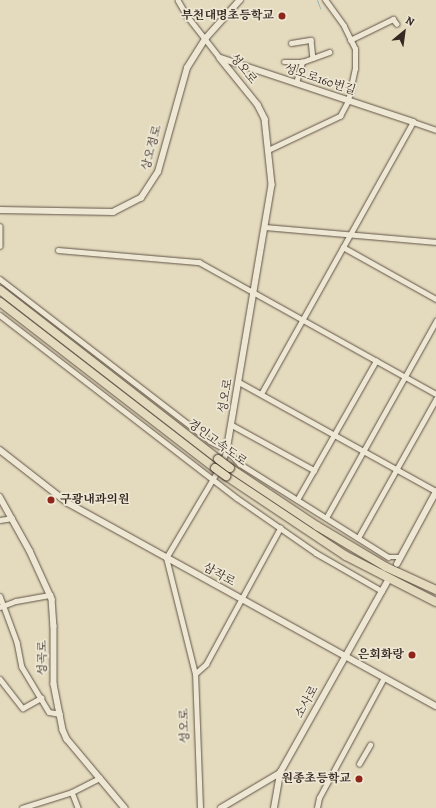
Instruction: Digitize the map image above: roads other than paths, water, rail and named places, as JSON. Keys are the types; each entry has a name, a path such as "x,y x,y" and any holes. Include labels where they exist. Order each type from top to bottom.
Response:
{"highway":[{"name":"경인고속도로","path":"0,290 230,468 336,538 386,567 436,590"},
{"name":"경인고속도로","path":"0,302 226,476 346,556 436,602"}],"street":[{"name":"성오로","path":"178,0 205,39 258,105 265,118 272,185 227,450 213,480 166,558 195,674 200,808"},
{"name":"상오정로","path":"0,210 114,212 141,198 158,172 182,81 205,39 240,0"},
{"path":"268,150 340,116 348,100 355,69 355,50 344,26 325,0"},
{"path":"350,40 393,19 397,24"},
{"path":"291,43 310,40 313,58"},
{"path":"284,62 302,62 329,52"},
{"name":"성오로160번길","path":"220,58 413,122"},
{"path":"296,83 302,62"},
{"path":"261,394 413,122 436,130"},
{"path":"265,227 436,242"},
{"path":"0,228 0,246"},
{"path":"343,247 436,299"},
{"path":"58,250 199,262 436,394"},
{"path":"0,279 210,441 227,450 240,464 388,557 400,557"},
{"path":"0,315 213,480 280,528 382,591"},
{"path":"326,518 436,321"},
{"path":"297,500 376,361"},
{"path":"239,382 436,491 397,564"},
{"path":"358,538 436,400"},
{"path":"232,425 314,470"},
{"name":"삼작로","path":"0,450 68,503 241,600 436,706"},
{"name":"성곡로","path":"0,497 50,595 54,626 54,684 67,739 126,808"},
{"path":"0,520 12,518"},
{"path":"195,674 206,664 280,528"},
{"name":"소사로","path":"280,773 387,582"},
{"path":"2,606 50,595"},
{"path":"0,596 2,606 17,642 22,667 49,712 60,714"},
{"path":"317,808 319,798 384,678"},
{"path":"0,679 23,708 41,698"},
{"path":"359,764 370,745"},
{"path":"221,808 280,773"},
{"path":"274,808 280,773"},
{"path":"22,808 72,792 100,778"},
{"path":"72,792 78,808"}],"waterway":[{"path":"317,0 320,8"}],"place":[{"name":"부천대명초등학교","path":"282,16"},
{"name":"구광내과의원","path":"51,500"},
{"name":"은회화랑","path":"412,655"},
{"name":"원종초등학교","path":"359,779"}]}
